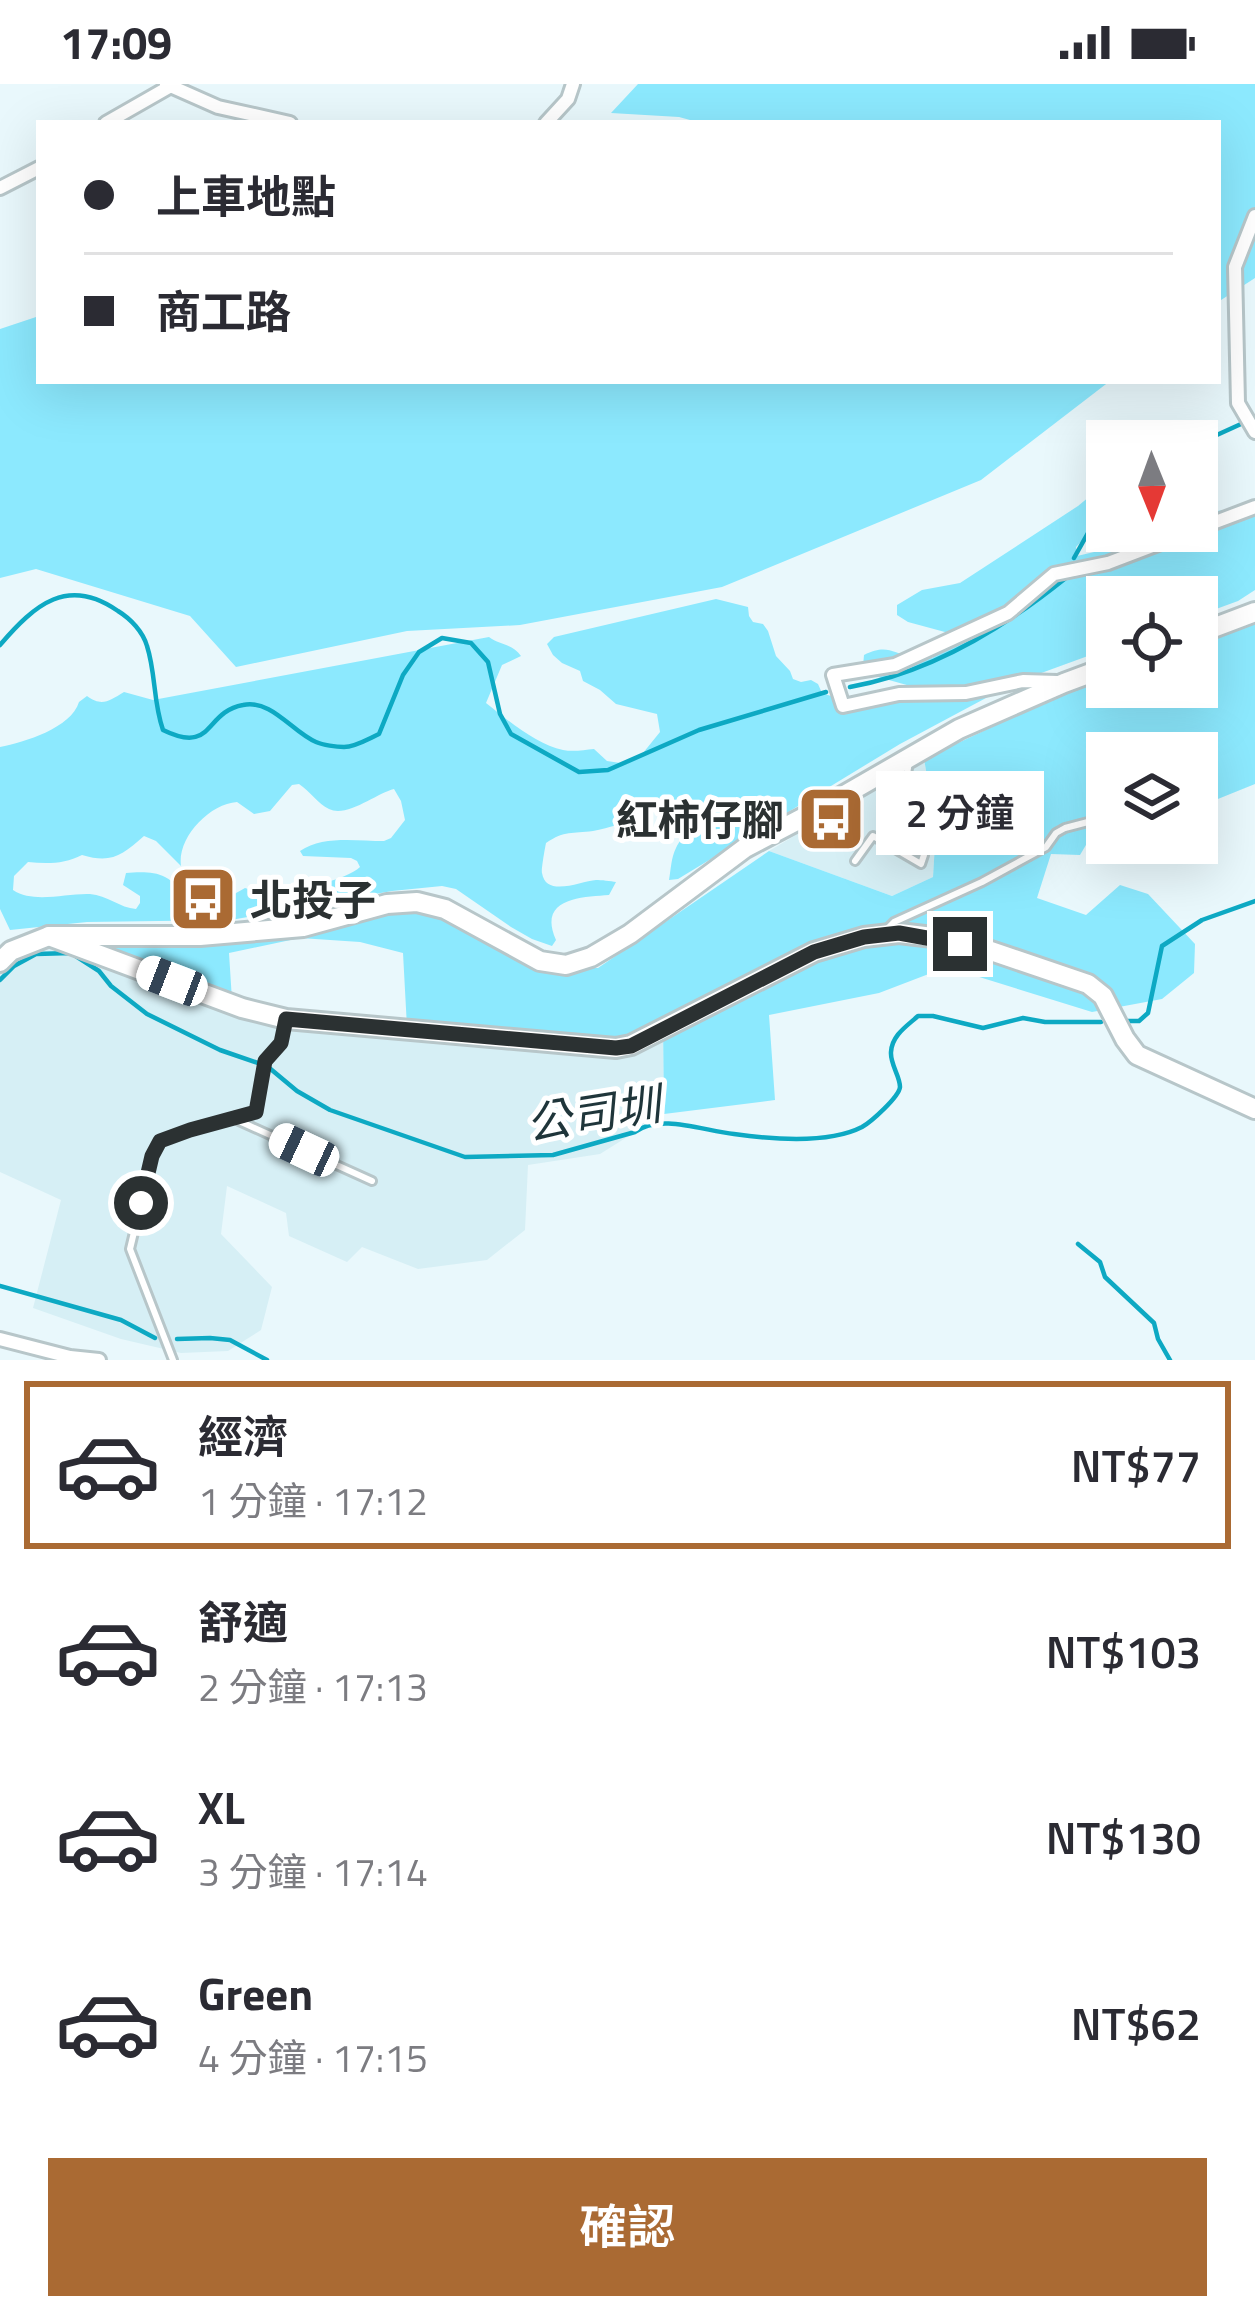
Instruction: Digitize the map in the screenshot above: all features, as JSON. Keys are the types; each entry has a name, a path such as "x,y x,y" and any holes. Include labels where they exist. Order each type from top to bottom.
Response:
{"street":[{"path":"549,120 568,99 573,84"},
{"path":"111,120 167,85 218,106 277,120"},
{"path":"0,188 36,170"},
{"path":"1255,216 1235,266 1238,403 1255,432"},
{"path":"1218,521 1255,507"},
{"path":"1064,682 1023,681 965,693 899,694 842,706 833,675 895,665 938,648 1008,613 1054,574 1137,552"},
{"path":"1218,626 1255,612"},
{"path":"0,962 11,951 49,936 200,936 303,927 387,904 417,902 445,909 540,962 566,965 591,957 630,934 745,848 959,729 1086,674"},
{"path":"49,936 242,1008 286,1019 616,1048 631,1046 814,952 884,933 933,937 1088,984 1103,996 1137,1055 1255,1109"},
{"path":"0,1339 99,1360"}],"lane":[{"path":"855,861 873,836 921,865 923,843 899,830 910,757"},
{"path":"884,933 893,922 982,882 1046,847 1065,828 1086,822"},
{"path":"173,1360 130,1249 152,1156 160,1141 256,1112 265,1061 281,1043 286,1019"},
{"path":"237,1120 372,1181"}],"shaded area":[{"path":"638,84 1255,84 1255,278 1221,300 1221,120 690,120 611,113"},
{"path":"36,317 36,384 1106,384 981,480 722,587 520,625 407,631 236,667 190,616 36,569 0,578 0,329"},
{"path":"1086,499 1086,536 1076,547 1077,556 1218,552 1218,511 1255,507 1255,590 1238,601 1218,608 1218,576 1086,576 1086,657 1014,683 900,744 678,879 669,880 674,852 693,820 688,801 546,843 542,871 550,885 616,882 609,895 575,899 557,908 552,916 556,940 552,946 511,927 456,889 442,886 231,920 87,922 10,930 0,909 0,747 57,726 87,696 106,702 124,692 153,700 489,637 521,656 502,665 486,703 543,743 567,751 594,749 607,761 627,764 660,732 657,714 616,704 583,681 580,671 553,655 547,644 554,637 716,599 748,607 753,622 768,631 776,656 793,679 811,680 831,696 886,701 914,687 871,675 863,666 864,655 884,650 932,658 956,635 908,622 897,615 897,605 922,590 960,583","holes":["299,784 336,811 353,808 394,789 405,820 384,841 330,841 300,851 303,856 351,858 360,867 338,879 305,887 245,888 225,898 203,901 161,875 126,873 123,885 140,896 136,909 96,895 40,897 13,890 14,876 28,862 56,863 82,855 109,858 144,836 156,841 181,866 184,844 206,816 237,802 254,814 270,811 292,785"]},
{"path":"1255,614 1255,784 1218,799 1218,732 1086,732 1086,845 1080,855 1051,854 1037,898 1086,915 1120,885 1148,894 1195,944 1194,973 1162,999 1092,1012 947,967 879,993 769,1015 775,1100 664,1114 663,1023 611,1043 407,1027 403,953 360,942 300,938 229,953 232,1000 51,940 240,940 424,906 541,968 598,968 769,851 892,896 933,877 936,827 924,759 1086,683 1086,708 1218,708 1218,627"},
{"path":"924,759 936,827 933,877 892,896 769,851"},
{"path":"51,940 232,1000 301,1015 407,1027 663,1022 664,1114 600,1154 528,1165 525,1230 487,1260 418,1269 362,1247 347,1262 289,1236 286,1213 227,1186 221,1234 272,1287 261,1330 228,1351 181,1353 121,1339 33,1308 61,1200 0,1172 0,958"}],"waterway":[{"name":"公司圳","path":"1218,434 1241,424"},
{"name":"公司圳","path":"1074,558 1086,537"},
{"name":"公司圳","path":"850,687 909,671 965,646 1067,577"},
{"name":"公司圳","path":"0,645 26,617 53,600 83,596 100,601 123,614 143,636 163,730 192,738 230,709 253,704 273,711 316,742 344,747 379,734 403,675 419,652 442,638 471,643 488,662 500,714 511,734 579,772 608,770 699,730 826,692"},
{"name":"公司圳","path":"1128,1021 1139,1021 1148,1013 1162,946 1202,920 1255,901"},
{"name":"公司圳","path":"0,980 36,954 71,953 147,1014 220,1050 267,1066 330,1110 465,1157 553,1155 657,1124 765,1137 833,1136 862,1127 895,1097 900,1087 892,1046 918,1016 983,1028 1023,1018 1101,1022"},
{"path":"1078,1244 1154,1323 1170,1360"},
{"path":"0,1286 121,1320 155,1338"},
{"path":"177,1339 230,1340 267,1360"}],"place":[{"name":"紅柿仔腳","path":"831,819"},
{"name":"北投子","path":"203,899"}],"route":[{"path":"141,1203 160,1141 256,1112 265,1061 281,1043 286,1019 616,1048 631,1046 814,952 884,933 960,944"}]}
